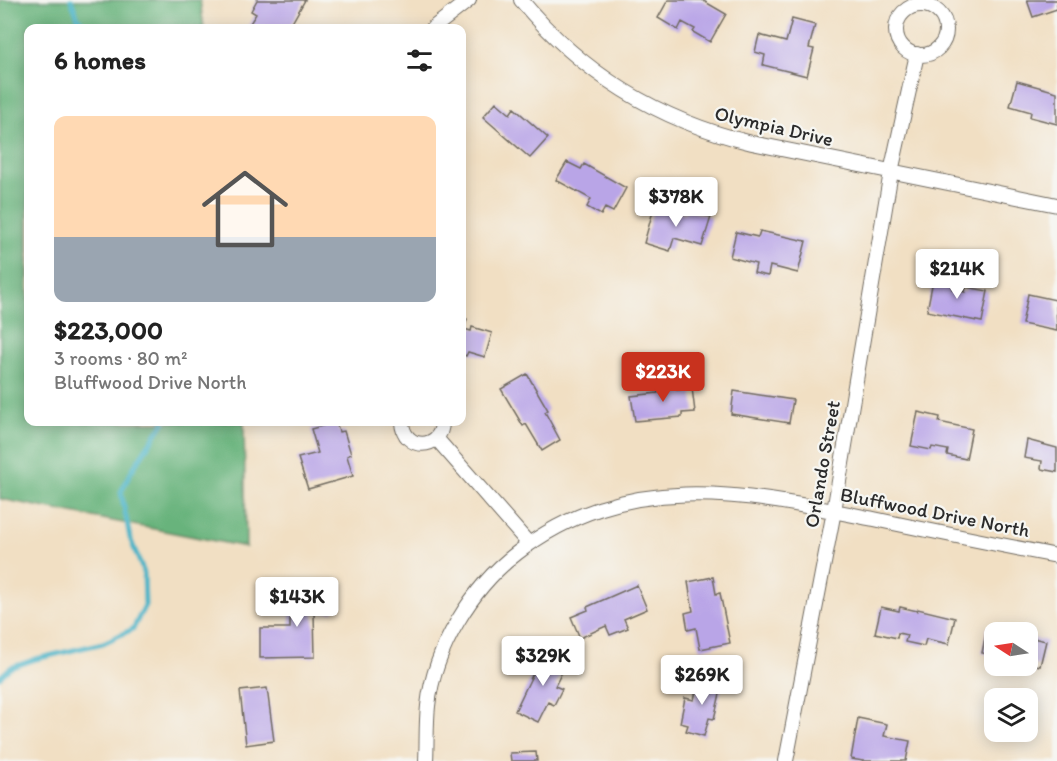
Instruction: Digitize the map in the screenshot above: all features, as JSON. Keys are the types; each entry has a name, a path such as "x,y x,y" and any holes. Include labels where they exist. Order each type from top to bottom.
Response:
{"street":[{"path":"438,24 469,0"},
{"name":"Olympia Drive","path":"521,0 552,35 589,68 623,91 704,130 736,140 1057,205"},
{"name":"Orlando Street","path":"786,761 834,511 891,172 917,54"},
{"path":"402,426 403,432 414,442 423,444 436,438 442,426"},
{"path":"436,438 529,544"},
{"name":"Bluffwood Drive North","path":"426,761 428,707 442,655 466,607 498,569 529,544 559,525 591,512 626,502 666,496 738,495 834,511 1057,556"}],"green space":[{"path":"0,0 200,0 203,24 24,24 24,426 244,426 246,547 0,499"}],"building":[{"path":"257,0 305,0 291,24 250,24 256,14 251,11"},
{"path":"668,0 702,0 726,14 710,42 693,32 695,29 682,22 678,30 658,18"},
{"path":"1027,0 1057,0 1057,9 1033,17"},
{"path":"792,19 815,25 809,48 814,49 807,76 763,65 765,55 755,52 759,35 786,42"},
{"path":"1017,81 1057,92 1057,124 1030,117 1031,112 1010,106"},
{"path":"496,102 510,114 514,108 548,138 530,158 483,117"},
{"path":"567,162 581,169 584,164 626,188 613,212 605,208 601,215 587,207 591,199 556,180"},
{"path":"655,204 685,213 686,210 711,217 702,246 674,238 670,251 644,243"},
{"path":"760,231 806,241 798,273 770,266 768,276 754,273 756,264 730,257 736,232 758,237"},
{"path":"934,275 954,279 952,289 965,292 966,287 988,291 982,322 927,311"},
{"path":"1028,294 1056,300 1057,331 1022,324"},
{"path":"472,327 492,333 485,357 468,352 466,356 466,330 471,331"},
{"path":"527,374 548,410 545,412 560,440 542,451 526,424 523,426 501,389"},
{"path":"676,382 677,390 692,388 695,412 682,413 682,417 635,421 631,396 658,393 657,384"},
{"path":"734,391 793,400 789,423 731,414"},
{"path":"918,412 940,417 939,422 972,429 966,459 947,455 948,450 932,447 931,450 911,446"},
{"path":"337,426 339,432 344,431 351,454 347,456 353,476 308,489 298,458 318,453 311,429"},
{"path":"1027,440 1057,448 1057,472 1041,469 1042,461 1024,458"},
{"path":"713,577 716,594 720,593 730,643 700,649 696,628 688,630 685,613 693,611 688,582"},
{"path":"637,585 647,609 624,619 628,628 610,635 606,626 580,638 571,617 588,610 587,607"},
{"path":"333,588 333,612 314,612 315,657 260,658 260,628 290,628 290,600 312,599 312,589"},
{"path":"881,607 899,611 900,607 917,611 918,609 955,618 949,644 926,639 924,646 905,642 907,635 898,633 897,638 875,633"},
{"path":"1038,639 1046,641 1040,666 1038,666"},
{"path":"550,649 569,658 555,686 562,689 554,705 548,702 538,722 515,711 538,663 542,665"},
{"path":"699,676 723,681 714,719 709,718 704,736 686,731 688,725 680,723 685,698 694,700"},
{"path":"267,688 274,741 246,745 240,691"},
{"path":"858,718 887,724 884,736 910,741 906,761 851,759"},
{"path":"536,752 537,761 511,761 510,753"}],"waterway":[{"path":"71,0 78,18 83,24"},
{"path":"0,677 10,668 36,659 103,643 133,629 145,605 144,573 130,538 121,492 132,470 161,426"}]}
